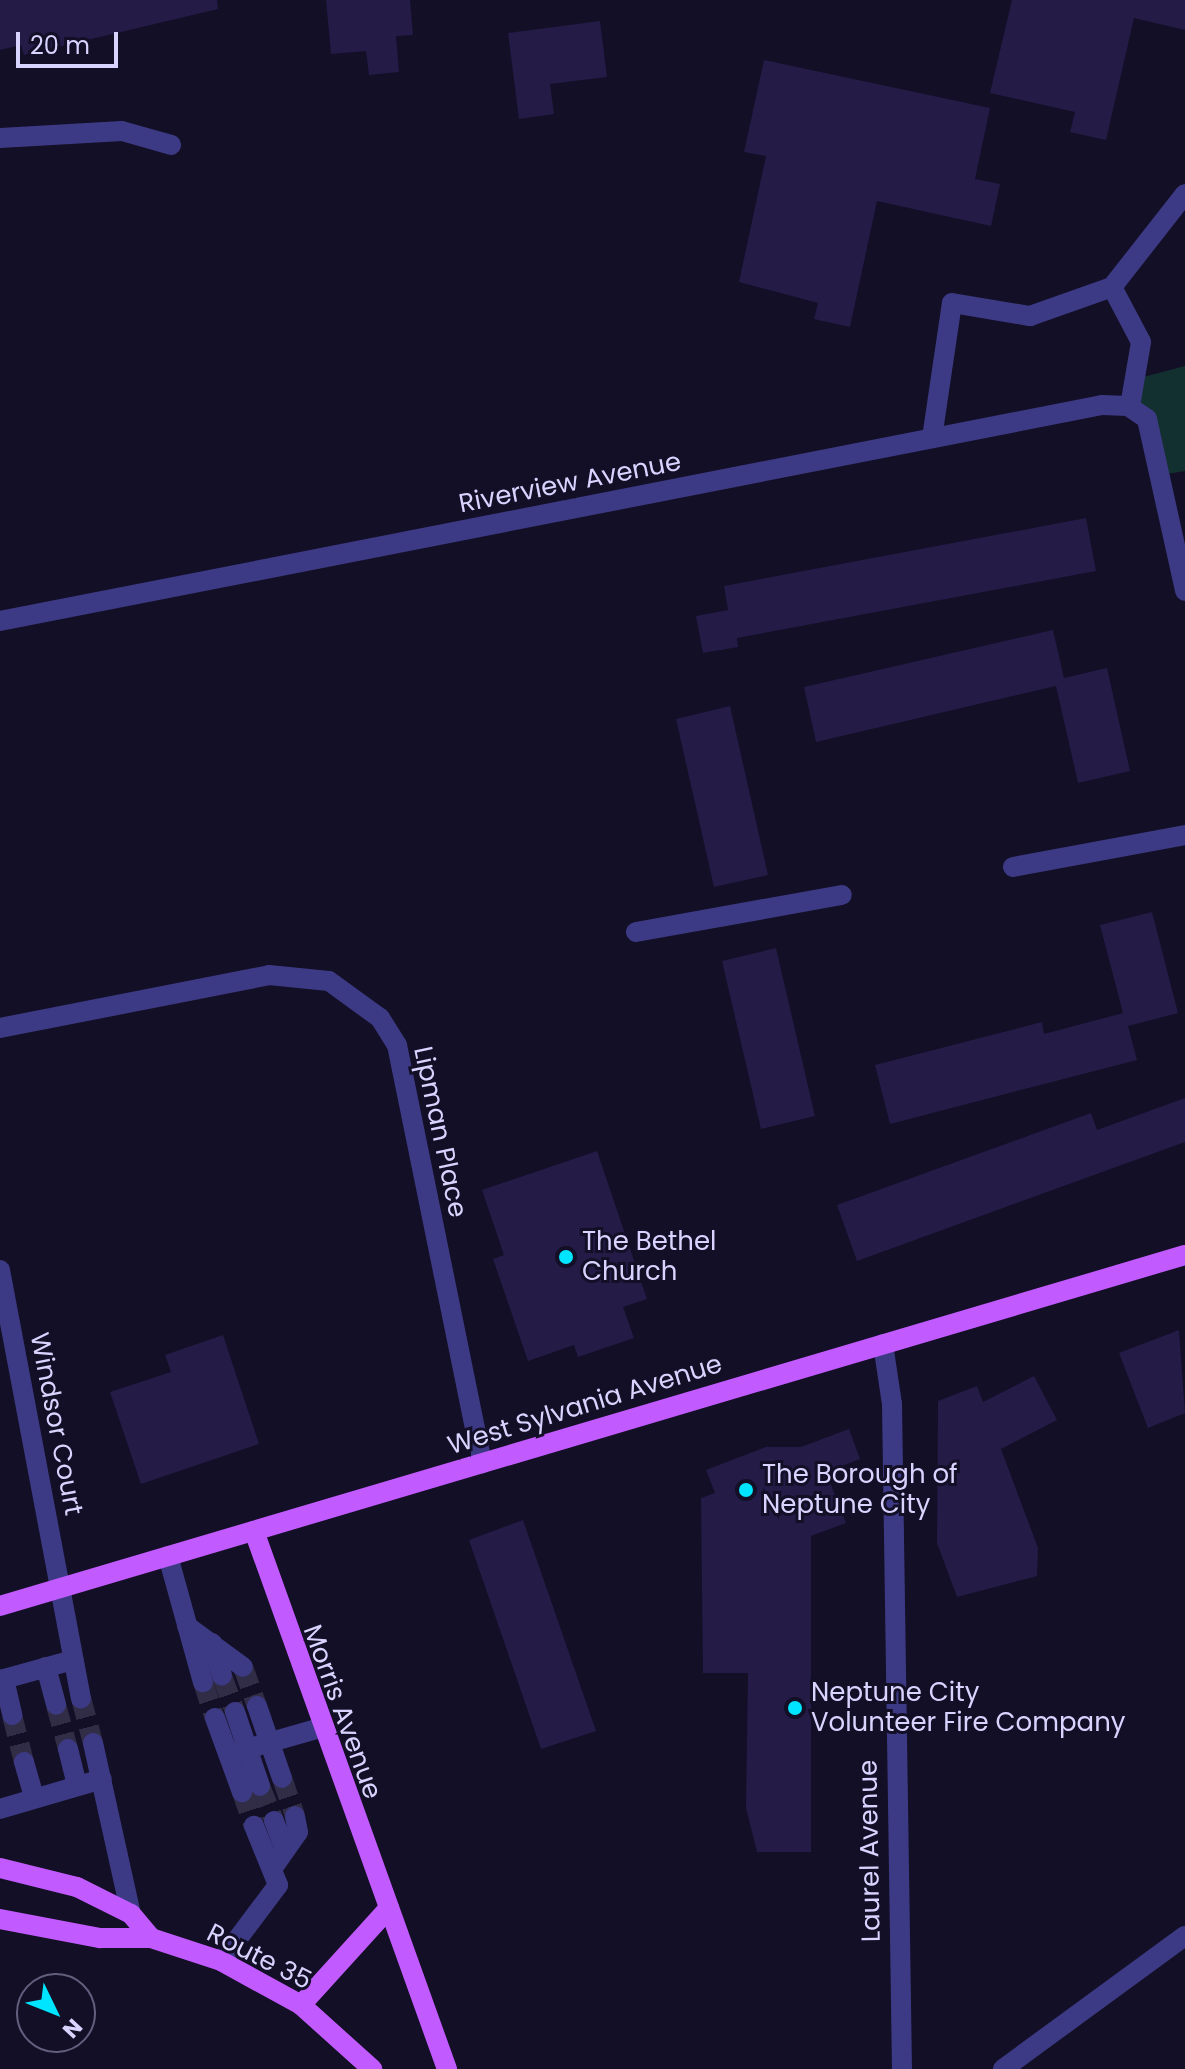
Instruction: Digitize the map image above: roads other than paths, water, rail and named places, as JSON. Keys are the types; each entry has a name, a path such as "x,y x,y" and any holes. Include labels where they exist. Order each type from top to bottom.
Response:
{"main road":[{"name":"West Sylvania Avenue","path":"0,1606 1185,1255"},
{"name":"Morris Avenue","path":"254,1531 320,1728 447,2069"},
{"path":"0,1868 77,1887 131,1914 151,1938"},
{"path":"301,2005 389,1908"},
{"path":"0,1919 100,1938 151,1938"},
{"name":"Route 35","path":"151,1938 221,1961 301,2005 372,2069"}],"street":[{"path":"0,138 122,131 171,145"},
{"path":"932,438 952,303 1030,316 1112,287 1185,194"},
{"path":"1112,287 1141,342 1130,406 1147,419 1185,591"},
{"name":"Riverview Avenue","path":"0,621 1102,405 1130,406"},
{"path":"1013,867 1185,835"},
{"path":"636,932 842,895"},
{"name":"Lipman Place","path":"0,1028 269,975 329,981 380,1018 397,1045 482,1463"},
{"name":"Windsor Court","path":"0,1270 81,1698"},
{"name":"Laurel Avenue","path":"883,1344 892,1404 902,2069"},
{"path":"168,1556 187,1626 212,1679 212,1643"},
{"path":"187,1626 243,1667"},
{"path":"12,1715 2,1680 73,1660"},
{"path":"46,1667 56,1705"},
{"path":"257,1706 282,1778"},
{"path":"225,1715 251,1789"},
{"path":"238,1752 320,1728"},
{"path":"93,1743 131,1914"},
{"path":"68,1749 77,1786"},
{"path":"24,1762 34,1798"},
{"path":"1,1804 102,1779"},
{"path":"272,1869 298,1832 295,1816"},
{"path":"221,1961 278,1885 264,1824 285,1850"},
{"path":"1003,2069 1185,1936"}],"tunnel":[{"path":"243,1667 257,1706"},
{"path":"222,1676 235,1712"},
{"path":"203,1682 215,1718"},
{"path":"81,1698 93,1743"},
{"path":"56,1705 68,1749"},
{"path":"12,1715 24,1762"},
{"path":"282,1778 295,1816"},
{"path":"260,1786 274,1821"},
{"path":"242,1792 254,1826"}],"place":[{"name":"The Bethel Church","path":"566,1257"},
{"name":"The Borough of Neptune City","path":"746,1490"},
{"name":"Neptune City Volunteer Fire Company","path":"795,1708"}]}
